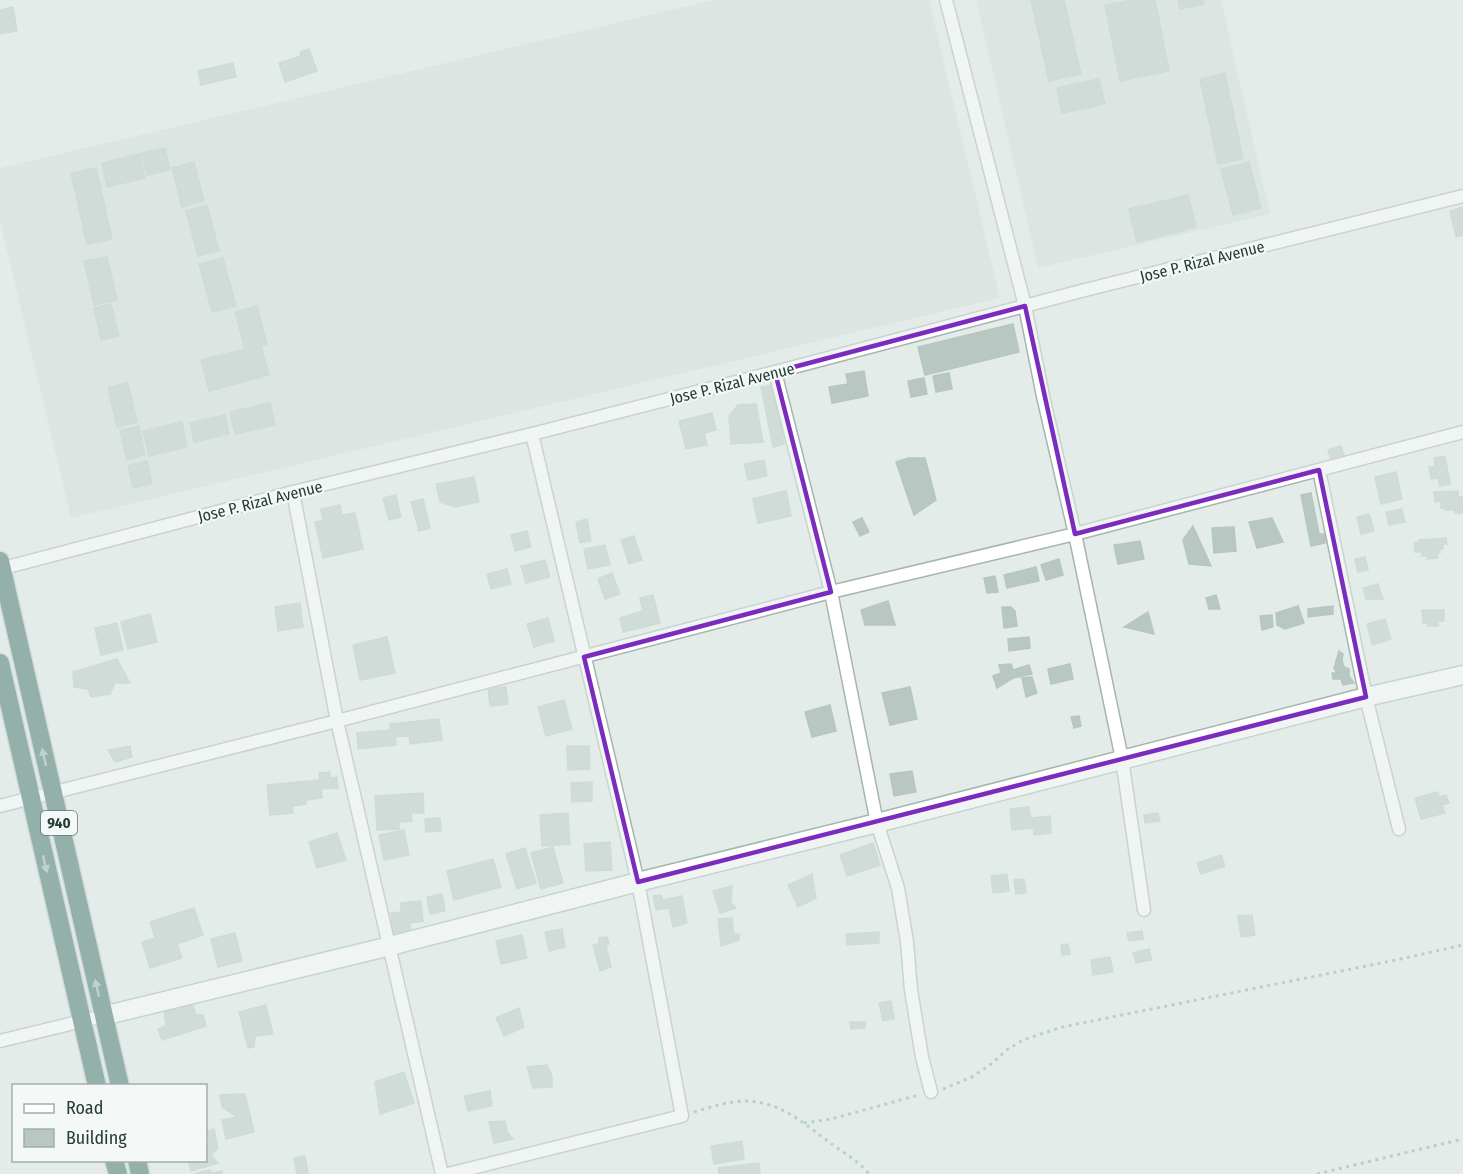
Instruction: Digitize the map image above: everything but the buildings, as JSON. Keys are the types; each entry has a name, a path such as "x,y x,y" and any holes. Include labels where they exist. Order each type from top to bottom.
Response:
{"highway":[{"name":"940","path":"1,566 120,1084"},
{"name":"940","path":"0,663 97,1084"}],"street":[{"path":"946,0 1025,306 1043,396 1076,534 1122,759 1144,910"},
{"name":"Jose P. Rizal Avenue","path":"1,566 531,434 1463,196"},
{"path":"775,372 831,592 877,823 898,888 907,942 911,990 922,1057 931,1092"},
{"path":"0,807 831,592 1076,534 1463,432"},
{"path":"448,1174 682,1116 638,882 531,434"},
{"path":"1319,470 1366,697 1399,829"},
{"path":"293,492 338,721 442,1174"},
{"path":"0,1041 390,946 1366,697 1463,675"}],"path":[{"path":"804,1124 947,1088 972,1077 1023,1040 1062,1027 1463,945"},
{"path":"682,1116 721,1104 738,1101 761,1102 804,1124 869,1174"},
{"path":"1317,1174 1463,1139"}],"highlighted area":[{"path":"1025,306 1075,534 1319,470 1366,697 638,882 584,657 831,592 775,372"}],"shaded area":[{"path":"713,0 929,0 1000,298 71,518 0,222 0,168"},
{"path":"976,0 1221,0 1270,214 1038,268"}]}
